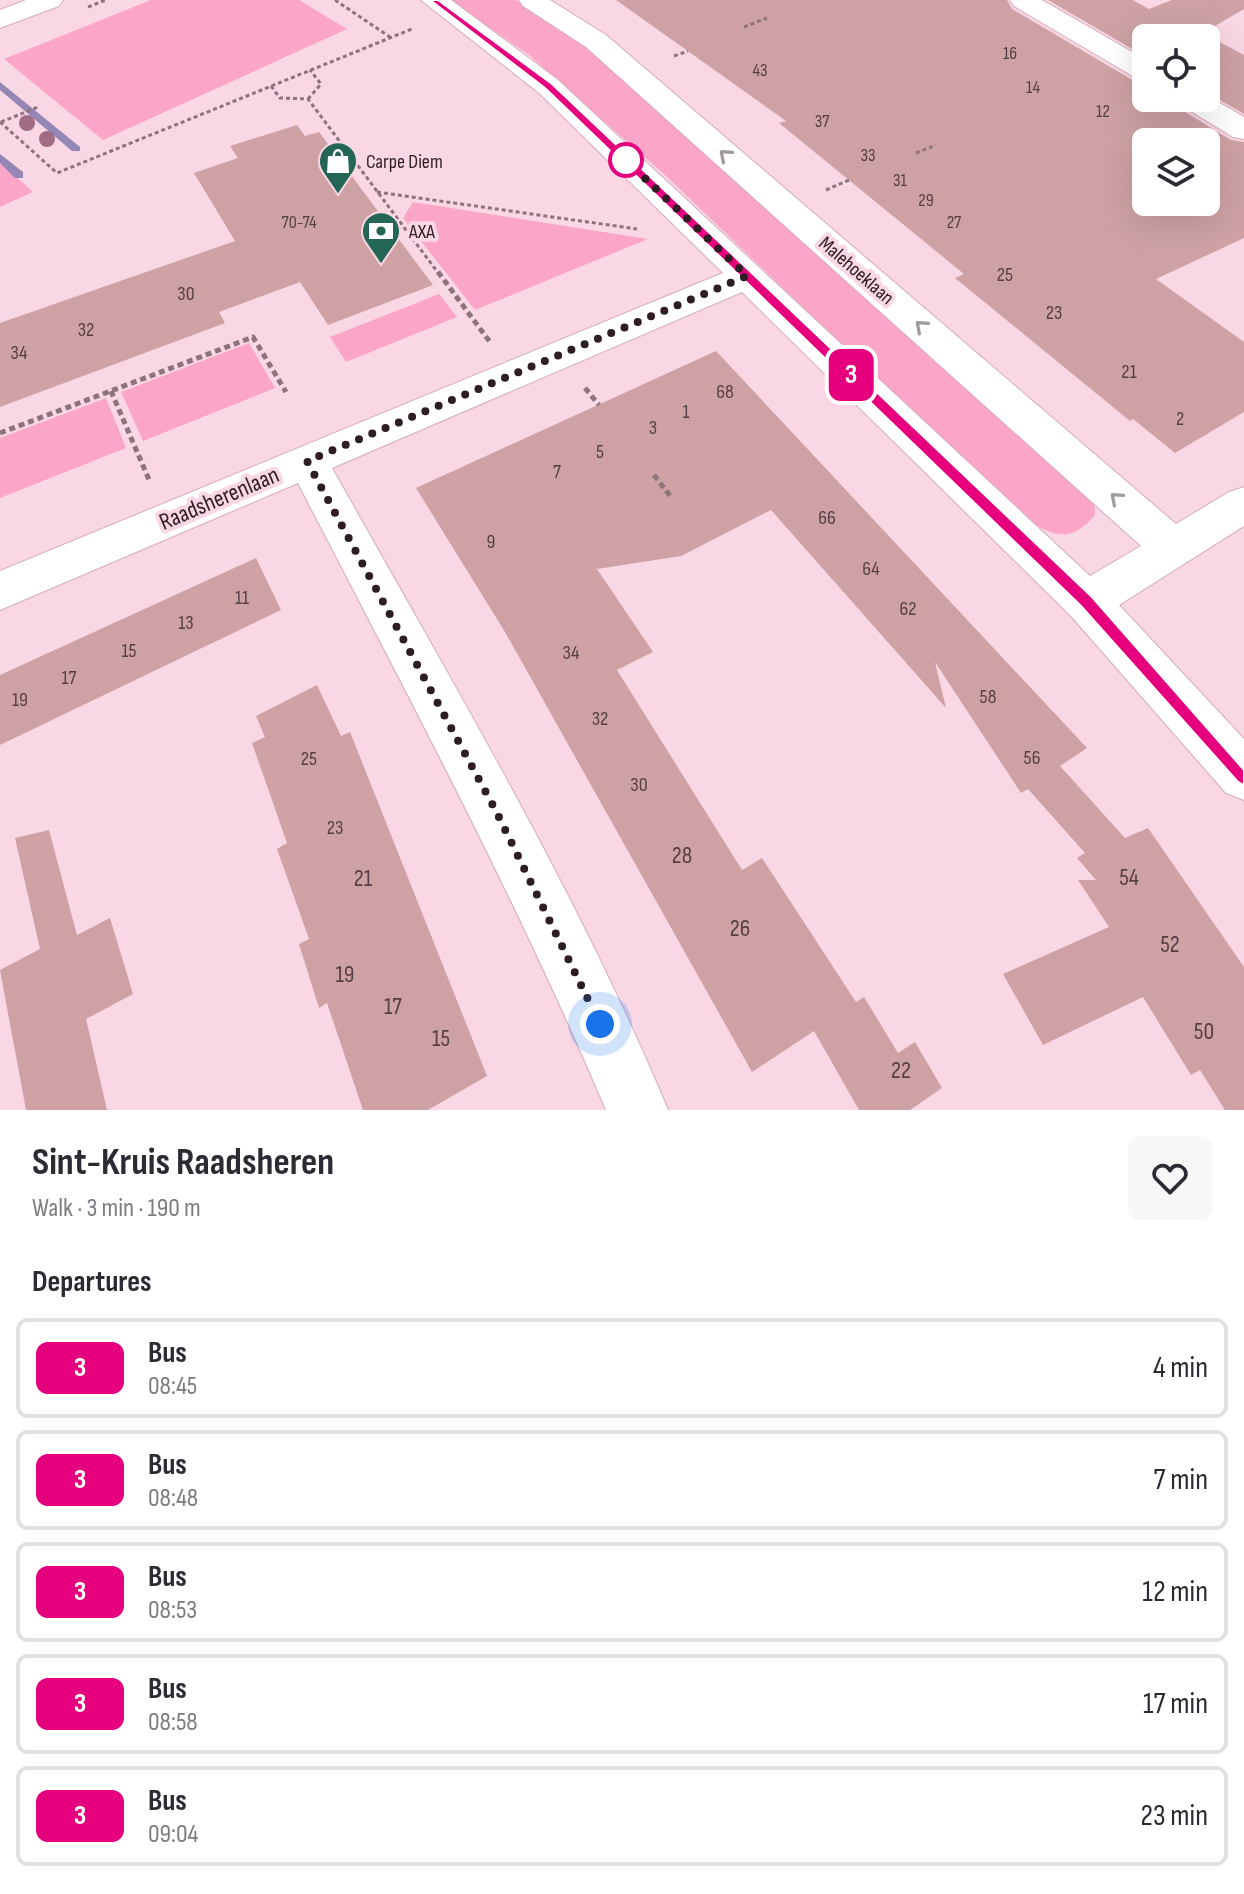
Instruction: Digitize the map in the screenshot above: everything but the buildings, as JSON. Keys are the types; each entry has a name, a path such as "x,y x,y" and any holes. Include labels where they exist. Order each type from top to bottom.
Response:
{"street":[{"path":"0,20 50,0"},
{"name":"Malehoeklaan","path":"532,0 596,41 1174,549"},
{"path":"1023,0 1132,64"},
{"path":"443,6 548,86 1087,602 1244,776"},
{"path":"1214,112 1244,130"},
{"name":"Raadsherenlaan","path":"0,591 747,276"},
{"path":"307,461 496,811 574,967 637,1110"},
{"path":"1087,602 1244,504"}],"path":[{"path":"335,0 390,37"},
{"path":"38,107 0,122 57,173 390,37 443,6"},
{"path":"744,27 767,18"},
{"path":"308,99 321,84 310,70"},
{"path":"271,86 280,98 308,99"},
{"path":"308,99 515,375"},
{"path":"916,153 936,145"},
{"path":"377,192 675,235 696,227"},
{"path":"0,433 253,337 286,392"},
{"path":"111,391 165,521"},
{"path":"654,475 671,497"}],"shaded area":[{"path":"151,0 299,0 347,29 103,140 4,59"},
{"path":"450,0 516,0 582,44 650,98 1094,498 1095,515 1078,530 1062,534 1044,530 1024,519 667,177 529,55"},
{"path":"0,162 33,192 0,207"},
{"path":"413,202 648,239 475,310 403,218"},
{"path":"439,294 457,317 346,362 330,337"},
{"path":"249,343 275,388 143,441 121,392"},
{"path":"106,398 126,448 0,498 0,438"}],"waterway":[{"path":"0,85 76,149"},
{"path":"0,157 19,175"}],"bus line":[{"name":"3","path":"434,0 548,86 713,243 1087,602 1244,776"}],"place":[{"name":"Carpe Diem","path":"338,195"},
{"name":"AXA","path":"381,265"}],"route":[{"path":"600,1024 496,811 307,461 747,276 626,160"}]}
